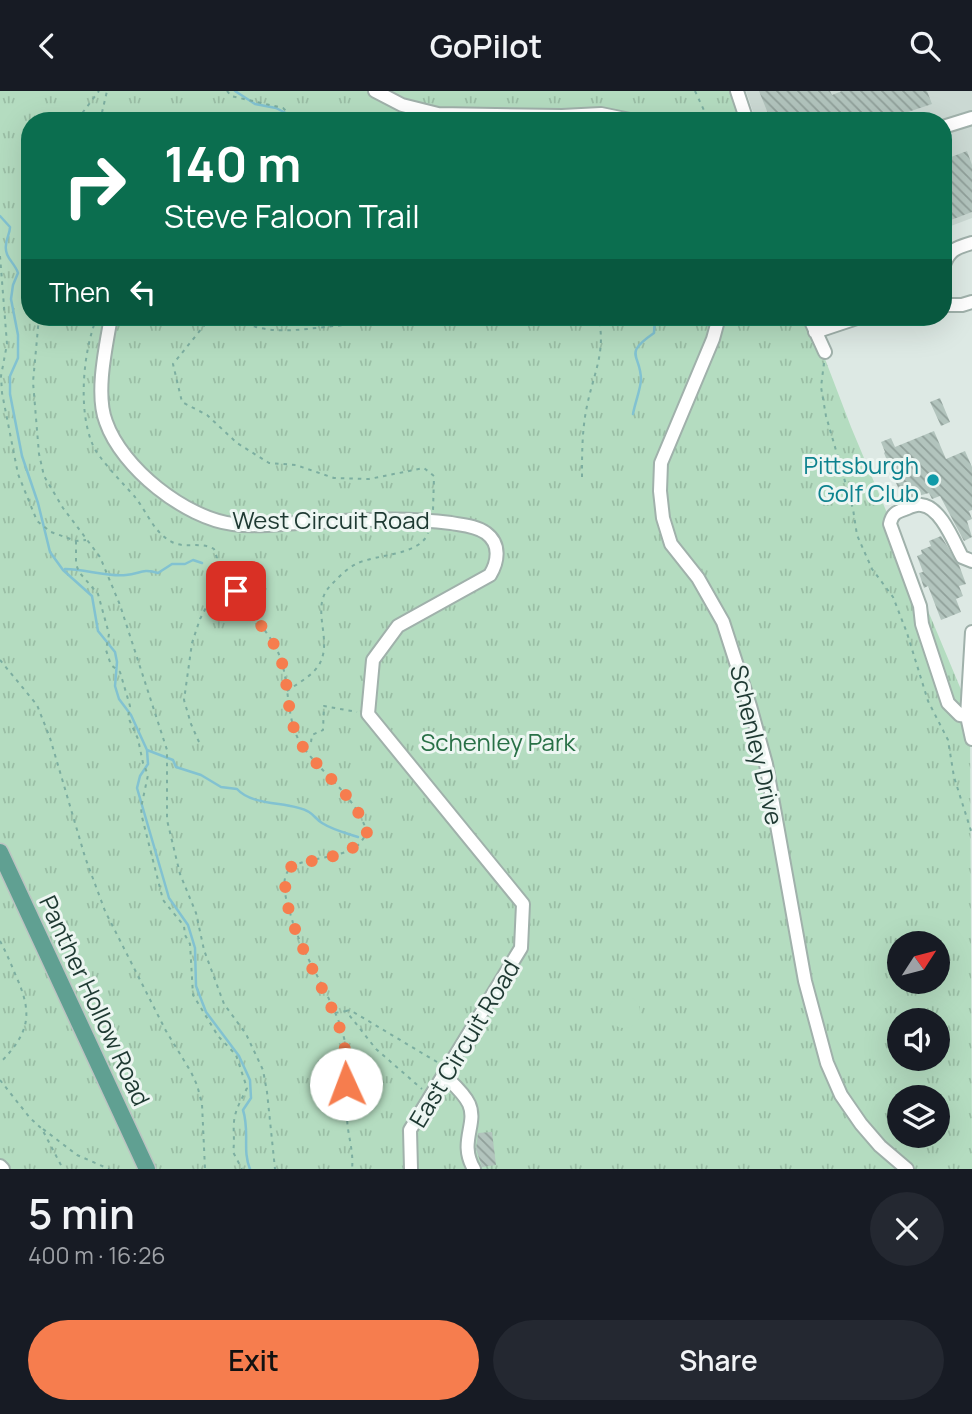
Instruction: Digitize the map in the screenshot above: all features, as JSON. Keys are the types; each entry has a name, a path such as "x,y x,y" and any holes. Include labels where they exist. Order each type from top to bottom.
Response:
{"main road":[{"name":"Panther Hollow Road","path":"0,852 147,1169"}],"street":[{"path":"375,91 402,105 430,112"},
{"path":"737,91 744,112"},
{"path":"952,124 972,118"},
{"path":"952,250 972,243"},
{"path":"952,305 972,302"},
{"name":"West Circuit Road","path":"109,326 102,395 105,420 118,446 134,468 181,503 208,518 234,524 432,520 469,526 487,533 494,541 496,565 490,575 398,627 373,660 368,714"},
{"name":"Schenley Drive","path":"717,326 661,463 663,518 671,544 698,578 723,622 750,706 765,764 805,981 827,1063 841,1095 861,1124 880,1146 908,1169"},
{"path":"813,326 825,352"},
{"path":"815,332 833,326"},
{"path":"967,716 960,715 948,703 922,624 920,606 890,524 891,517 896,512 918,505 932,509 939,515 962,557 972,561"},
{"path":"972,632 967,716 972,739"},
{"name":"East Circuit Road","path":"368,714 523,904 521,948 410,1130 411,1169"},
{"path":"445,1071 469,1104 472,1115 466,1142 474,1169"}],"path":[{"path":"83,112 99,91"},
{"path":"102,112 107,91"},
{"path":"227,91 231,96 283,108 287,112"},
{"path":"695,91 706,112"},
{"path":"0,256 7,335 1,376 4,409 18,474 37,521 51,532 76,541 87,540"},
{"path":"38,326 33,382 39,454 44,476 100,557 167,750 167,820 180,874 196,913 204,950 224,1004 246,1034 263,1070 275,1169"},
{"path":"93,326 85,368 83,408 92,445 125,489 136,498 141,509 161,534 174,544 206,544 214,549 216,566 208,591 212,597"},
{"path":"204,326 173,364 182,402 207,415 237,443 269,463 296,465 334,478 369,479 424,468 434,476 435,494 427,538 415,547 355,564 325,591 321,607 324,650 320,664 288,691"},
{"path":"256,326 272,330 334,326"},
{"path":"582,477 586,407 602,351 601,326"},
{"path":"825,352 821,387 826,417 853,509 857,535 872,569 893,597 907,633 928,701 948,740 954,777 972,834"},
{"path":"76,541 76,564 79,572 98,594 109,634 106,645 111,665 120,672 130,706 128,717 138,739 148,775 141,808 163,900 184,926 190,944 193,995 218,1035 236,1055 246,1081 247,1088 238,1104 233,1123 233,1152 242,1169"},
{"path":"212,597 229,590 236,591 270,635 283,666 297,736 304,748 340,786 363,818 367,833 357,846 334,856 293,865 284,881 290,913 301,945 334,1013 348,1062 346,1119 353,1155 352,1169"},
{"path":"199,743 184,700 195,633 212,597"},
{"path":"0,660 37,705 50,738 85,857 106,911 166,1031 197,1085 202,1104 205,1169"},
{"path":"304,748 311,742 312,735 323,730 324,706 368,714"},
{"path":"0,941 29,1009 24,1029 16,1044 0,1063"},
{"path":"334,1013 350,1010 445,1071"},
{"path":"346,1011 376,1049 430,1097"},
{"path":"0,1080 42,1129 77,1155 108,1169"},
{"path":"42,1129 63,1169"}],"shaded area":[{"path":"746,91 972,91 972,218 952,226 952,112 753,112"}],"green space":[{"name":"Schenley Park","path":"0,91 731,91 739,112 21,112 21,326 812,326 851,427 970,711 972,1169 0,1169"},
{"path":"624,996 635,1001 640,1012 635,1023 624,1028 613,1023 608,1012 613,1001"}],"building":[{"path":"759,91 830,91 832,95 842,91 927,91 932,104 908,112 767,112"},
{"path":"967,151 972,165 972,212 952,220 952,157"},
{"path":"940,398 950,422 941,426 930,402"},
{"name":"Pittsburgh Golf Club","path":"934,431 946,459 965,451 972,467 972,510 969,511 972,519 967,521 972,537 964,541 940,496 932,499 929,493 903,500 881,442 891,438 895,447"},
{"name":"Pittsburgh Golf Club","path":"941,536 959,565 966,584 959,586 963,596 956,599 961,612 941,620 928,586 924,588 919,573 923,572 917,556 922,554 921,550 931,546 929,541"},
{"path":"492,1132 496,1165 482,1167 476,1149 478,1133"}],"waterway":[{"path":"235,91 255,104 284,112"},
{"path":"0,216 10,227 6,249 18,273 11,299 18,335 18,358 10,376 10,394 22,456 38,503 50,552 63,570 92,596 98,631 115,652 115,686 119,699 131,715 147,750 148,764 140,776 137,788 169,898 188,925 195,948 196,986 206,1012 239,1056 250,1080 251,1098 243,1110 250,1169"},
{"path":"633,414 641,380 636,351 638,346 654,333 654,326"},
{"path":"65,569 126,575 145,571 158,573 172,564 185,564 193,560 202,563"},
{"path":"147,750 173,760 176,767 201,775 221,787 237,789 252,799 301,809 326,825 358,837"}],"place":[{"name":"Pittsburgh Golf Club","path":"933,480"}],"route":[{"path":"236,591 270,635 278,652 297,736 304,748 340,786 363,818 367,833 357,846 334,856 298,862 289,869 284,881 301,945 329,1002 344,1043 348,1062 346,1084"}]}
